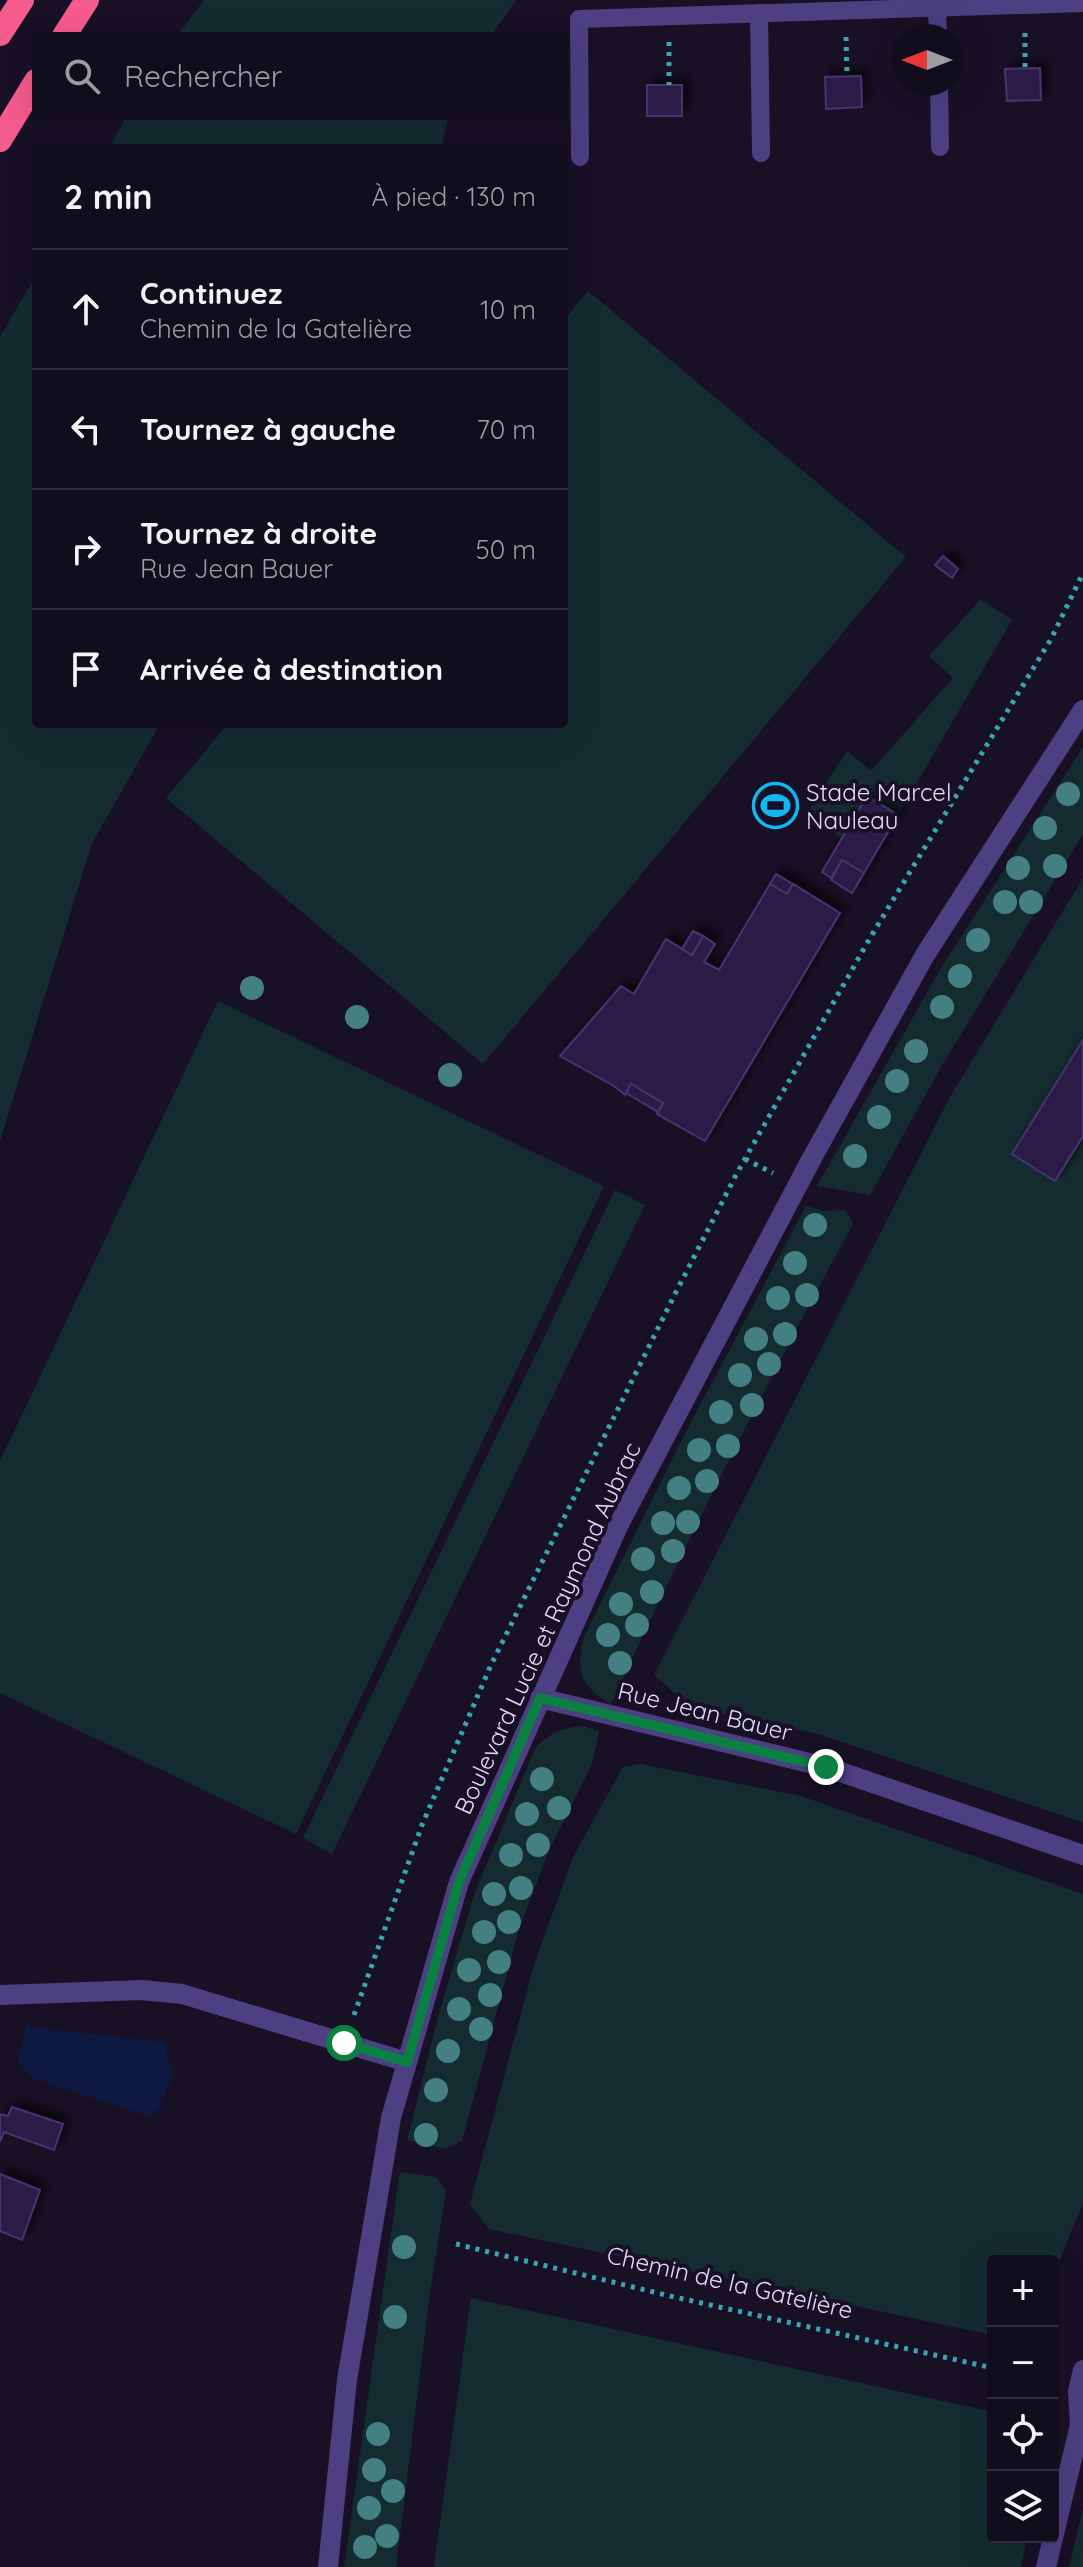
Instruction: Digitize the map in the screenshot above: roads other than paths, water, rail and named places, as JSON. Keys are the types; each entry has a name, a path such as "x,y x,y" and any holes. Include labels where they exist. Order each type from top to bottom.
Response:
{"highway":[{"path":"0,34 22,0"},
{"path":"67,32 87,0"},
{"path":"0,140 32,88"}],"street":[{"name":"Boulevard Lucie et Raymond Aubrac","path":"328,2567 349,2366 391,2118 459,1882 619,1524 812,1158 925,955 1083,710"},
{"name":"Rue Jean Bauer","path":"540,1698 826,1767 1083,1855"},
{"path":"0,1995 142,1990 182,1994 407,2062"},
{"path":"1046,2567 1080,2425 1083,2370"}],"lane":[{"path":"580,157 579,19 670,8 693,15 1083,3"},
{"path":"937,8 938,24"},
{"path":"759,13 761,153"},
{"path":"939,96 940,147"}],"water":[{"path":"27,2024 29,2027 164,2042 173,2075 159,2108 151,2117 32,2078 18,2062"}],"place":[{"name":"Stade Marcel Nauleau","path":"775,806"}]}
